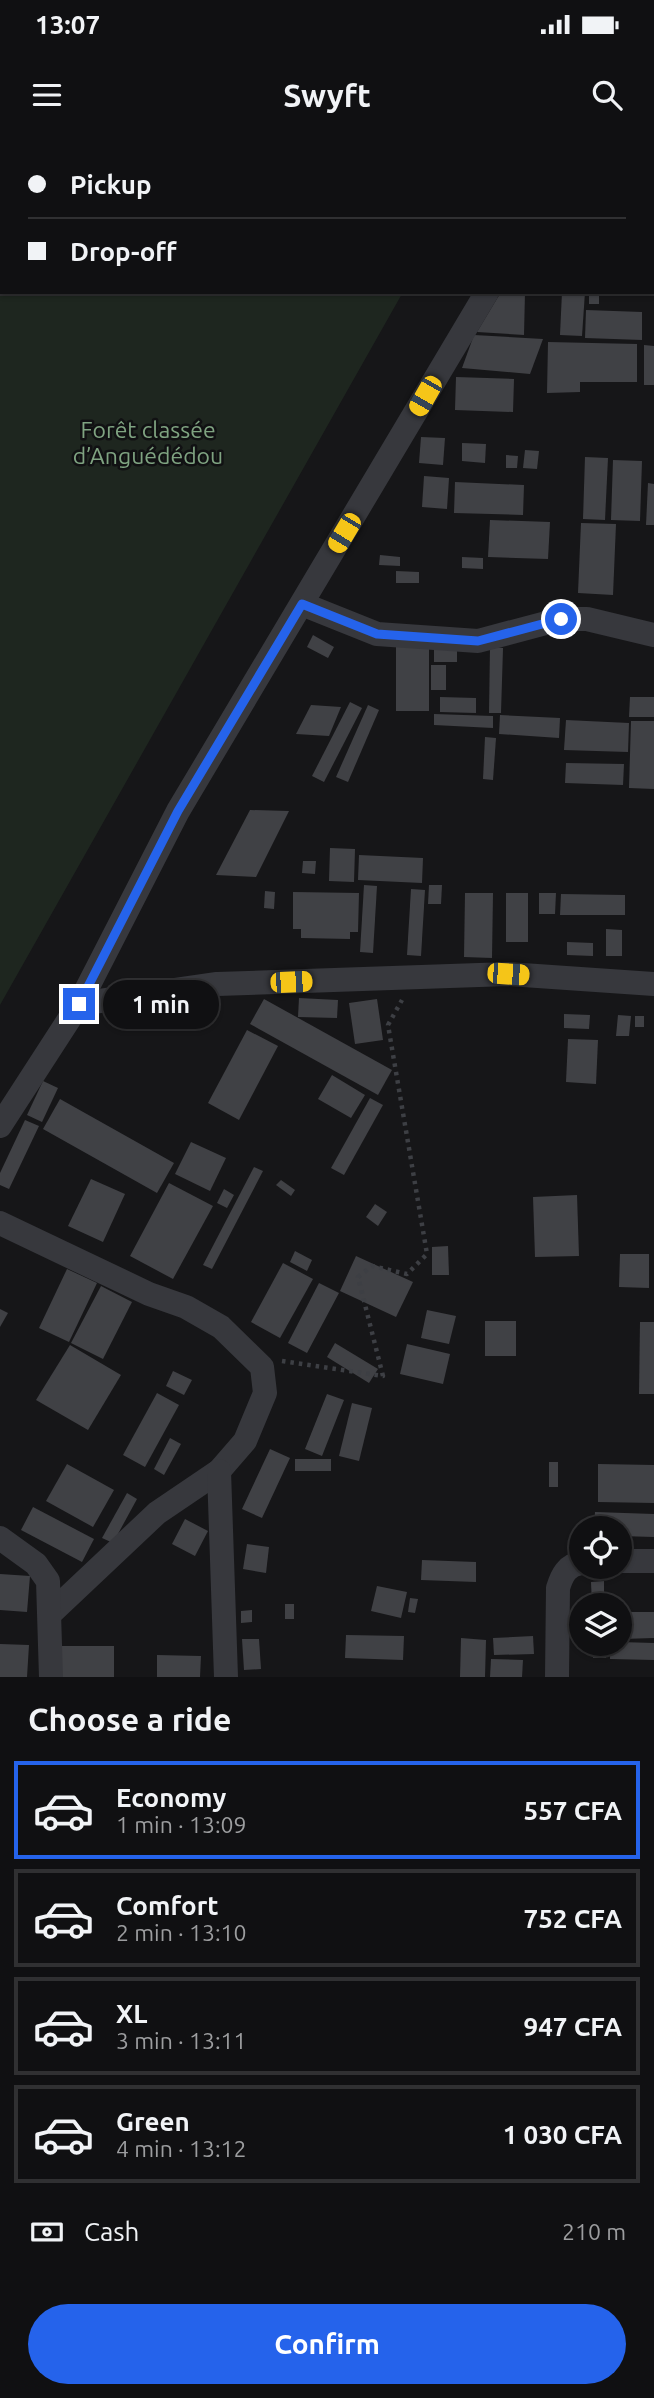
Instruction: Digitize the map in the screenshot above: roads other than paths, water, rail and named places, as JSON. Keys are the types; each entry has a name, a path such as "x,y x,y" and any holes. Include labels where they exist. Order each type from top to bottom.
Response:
{"street":[{"path":"0,1126 79,1004 178,811 486,294"},
{"path":"302,604 377,634 478,641 561,619 587,619 654,635"},
{"path":"79,1004 217,984 508,974 654,984"},
{"path":"0,1223 149,1294 186,1307 221,1327 262,1367 265,1393 245,1441 219,1471 157,1513 51,1613"},
{"path":"219,1471 226,1677"},
{"path":"0,1538 36,1564 48,1581 51,1677"},
{"path":"632,1561 654,1561"},
{"path":"557,1677 558,1588 563,1574 569,1568"}],"park label":[{"name":"Forêt classée d’Anguédédou","path":"148,442"}]}
